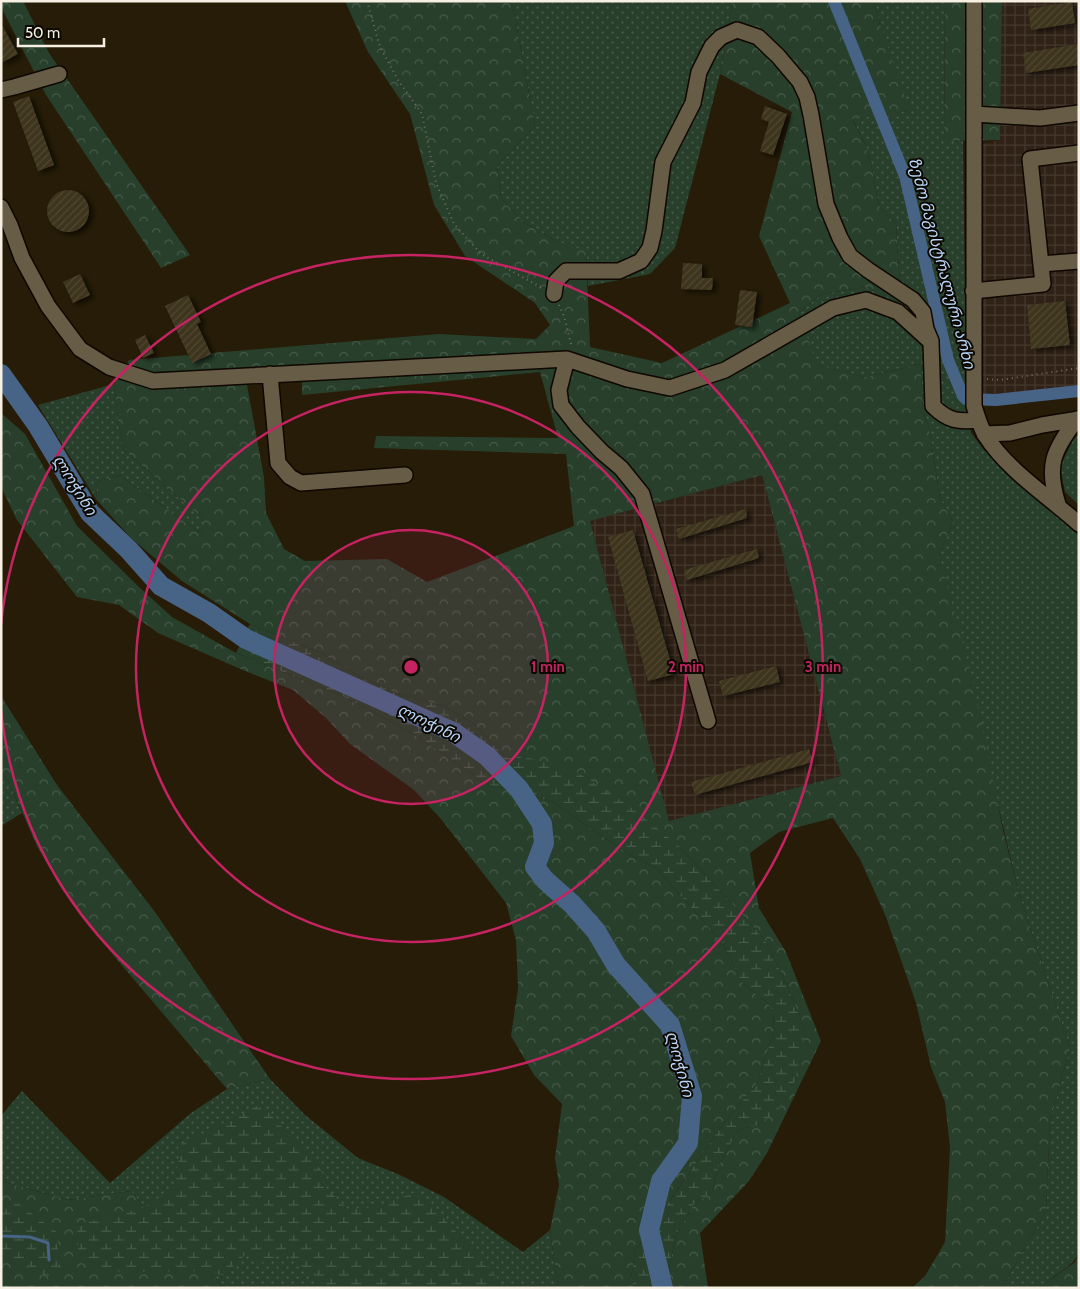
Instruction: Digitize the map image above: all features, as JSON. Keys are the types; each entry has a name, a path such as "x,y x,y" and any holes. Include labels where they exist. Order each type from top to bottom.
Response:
{"street":[{"path":"974,1 974,382 979,420 994,448 1019,473 1079,524"},
{"path":"554,294 556,281 566,271 619,271 641,262 650,248 654,231 663,162 693,103 702,66 712,46 721,37 737,30 758,37 778,56 800,82 807,97 811,115 826,204 840,238 850,256 913,300 923,312 931,342 933,406 942,415 961,422 979,420 1010,433 1078,419"},
{"path":"1,90 59,74"},
{"path":"974,114 1040,118 1079,113"},
{"path":"973,291 1043,284 1030,159 1079,153"},
{"path":"1,207 22,258 48,306 80,349 109,367 153,381 568,359 627,379 670,388 725,370 833,308 866,300 898,312 931,342"},
{"path":"1041,264 1079,261"},
{"path":"568,359 559,390 561,405 578,427 602,452 622,468 642,494 708,721"},
{"path":"270,374 278,463 290,477 301,482 405,475"},
{"path":"1058,505 1052,487 1052,469 1060,440 1078,419"}],"path":[{"path":"367,1 380,47 398,80 422,114 436,183 454,224 481,254 554,294 564,316 572,351 568,359"},
{"path":"974,382 1079,368"}],"shaded area":[{"path":"1002,1 1079,1 1079,391 983,400 974,384 974,146 1000,140"},
{"path":"762,475 841,776 669,822 590,521"}],"green space":[{"path":"1,1 23,1 49,53 190,255 161,268 46,95 1,7"},
{"path":"345,1 512,1 535,126 497,165 501,198 525,223 556,241 586,251 590,347 662,363 790,303 759,236 792,112 720,74 733,1 874,1 878,19 910,111 852,119 866,146 879,206 896,224 901,303 867,287 822,294 799,313 817,365 865,377 921,364 923,411 929,428 940,499 953,522 939,555 972,677 1003,830 1019,894 1070,1048 1050,1122 1046,1211 1002,1288 912,1288 925,1276 945,1242 950,1148 945,1102 931,1067 916,1003 886,917 860,859 833,818 779,832 750,853 759,908 786,952 821,1041 767,1153 749,1181 700,1233 708,1288 672,1288 669,1269 676,1235 694,1204 712,1192 719,1165 738,1130 758,1125 805,1030 787,985 765,940 678,845 529,758 507,758 473,723 444,706 399,694 362,678 321,653 250,624 182,581 131,538 96,499 97,482 119,475 201,533 203,519 124,450 114,384 129,360 439,334 536,339 550,325 535,303 465,256 434,205 410,114 368,52","holes":["540,372 558,438 376,436 374,448 566,454 574,526 427,582 387,559 305,561 284,549 266,513 264,477 247,385 302,382 302,395","762,475 841,776 669,821 590,521"]},
{"path":"512,1 733,1 720,74 675,248 650,274 588,286 586,252 556,241 525,223 501,198 497,165 535,126"},
{"path":"874,1 945,1 944,140 963,141 966,384 971,433 984,450 1079,536 1079,1253 1076,1259 1042,1288 1002,1288 1046,1211 1050,1122 1070,1048 1019,894 939,555 953,522 940,499 929,428 923,411 921,364 865,377 816,365 799,313 822,294 867,287 901,302 896,224 879,206 866,146 852,118 909,111 878,19"},
{"path":"945,1 1002,1 1000,140 944,141"},
{"path":"114,384 124,450 204,520 201,533 119,475 97,482 96,499 38,405"},
{"path":"1,413 25,434 77,526 172,617 236,653 347,698 415,735 487,784 551,801 627,853 656,868 722,942 742,982 773,1008 774,1032 757,1083 721,1127 635,1251 631,1278 634,1288 559,1288 550,1230 559,1185 555,1158 562,1104 534,1075 511,1036 518,988 516,940 506,903 441,819 414,790 350,744 326,718 293,690 158,633 119,605 77,597 17,520 1,487"},
{"path":"1079,434 1079,505 1065,492 1060,466 1073,440"},
{"path":"250,624 321,653 362,678 399,694 444,706 473,723 507,758 529,758 575,771 628,805 678,845 765,940 787,985 805,1030 795,1081 777,1111 758,1125 738,1130 719,1165 712,1192 694,1204 676,1235 669,1269 672,1288 634,1288 631,1278 635,1251 721,1127 757,1083 774,1032 773,1008 742,982 722,942 656,868 627,853 551,801 487,784 415,735 347,698 236,653"},
{"path":"1,696 57,785 155,912 270,1079 227,1089 114,956 61,888 37,846 8,780 1,773"},
{"path":"1,773 8,780 22,813 1,826"},
{"path":"270,1079 304,1114 358,1158 398,1174 444,1197 523,1252 550,1230 559,1288 224,1288 193,1253 165,1232 131,1191 68,1200 1,1181 1,1116 22,1091 110,1183 191,1113 227,1089"},
{"path":"261,1104 322,1171 324,1186 348,1209 376,1207 413,1193 439,1213 506,1288 328,1288 285,1253 261,1263 246,1254 224,1275 192,1271 123,1272 86,1267 78,1251 77,1224 116,1216 144,1207 173,1189 179,1158 178,1146"},
{"path":"1,1181 68,1200 131,1191 165,1232 193,1253 224,1288 1,1288"},
{"path":"1,1201 19,1204 57,1232 59,1267 49,1277 1,1253"},
{"path":"1079,1253 1079,1288 1042,1288 1075,1262"}],"building":[{"path":"1072,2 1075,23 1031,30 1028,9"},
{"path":"1,23 18,54 1,63"},
{"path":"1079,44 1079,65 1026,73 1023,53"},
{"path":"29,96 54,165 38,171 13,102"},
{"path":"765,106 787,114 773,155 760,151 769,122 761,119"},
{"path":"72,190 80,193 86,199 89,211 86,223 80,229 64,232 56,229 50,223 47,207 50,199 56,193"},
{"path":"683,263 702,264 702,278 713,278 712,290 681,289"},
{"path":"80,274 90,295 73,303 63,282"},
{"path":"740,290 757,292 752,327 735,325"},
{"path":"188,295 201,322 197,324 211,354 192,363 165,306"},
{"path":"1065,301 1070,345 1031,349 1027,305"},
{"path":"145,335 154,353 143,358 135,340"},
{"path":"746,509 747,518 679,539 676,529"},
{"path":"633,530 674,674 648,681 608,537"},
{"path":"757,549 759,558 687,580 684,570"},
{"path":"776,666 780,682 723,696 719,681"},
{"path":"809,749 813,762 695,795 691,782"}],"waterway":[{"name":"ზემო მაგისტრალური არხი","path":"834,1 905,176 948,360 963,396 966,399 996,400 1079,391"},
{"name":"ლოჭინი","path":"1,374 38,426 90,513 129,550 161,586 209,613 246,639 453,732 487,756 519,789 542,824 544,843 535,867 545,880 572,904 596,931 616,965 670,1025 692,1096 688,1143 661,1181 649,1230 663,1288"},
{"path":"1,1236 30,1237 48,1243 49,1260"}]}
